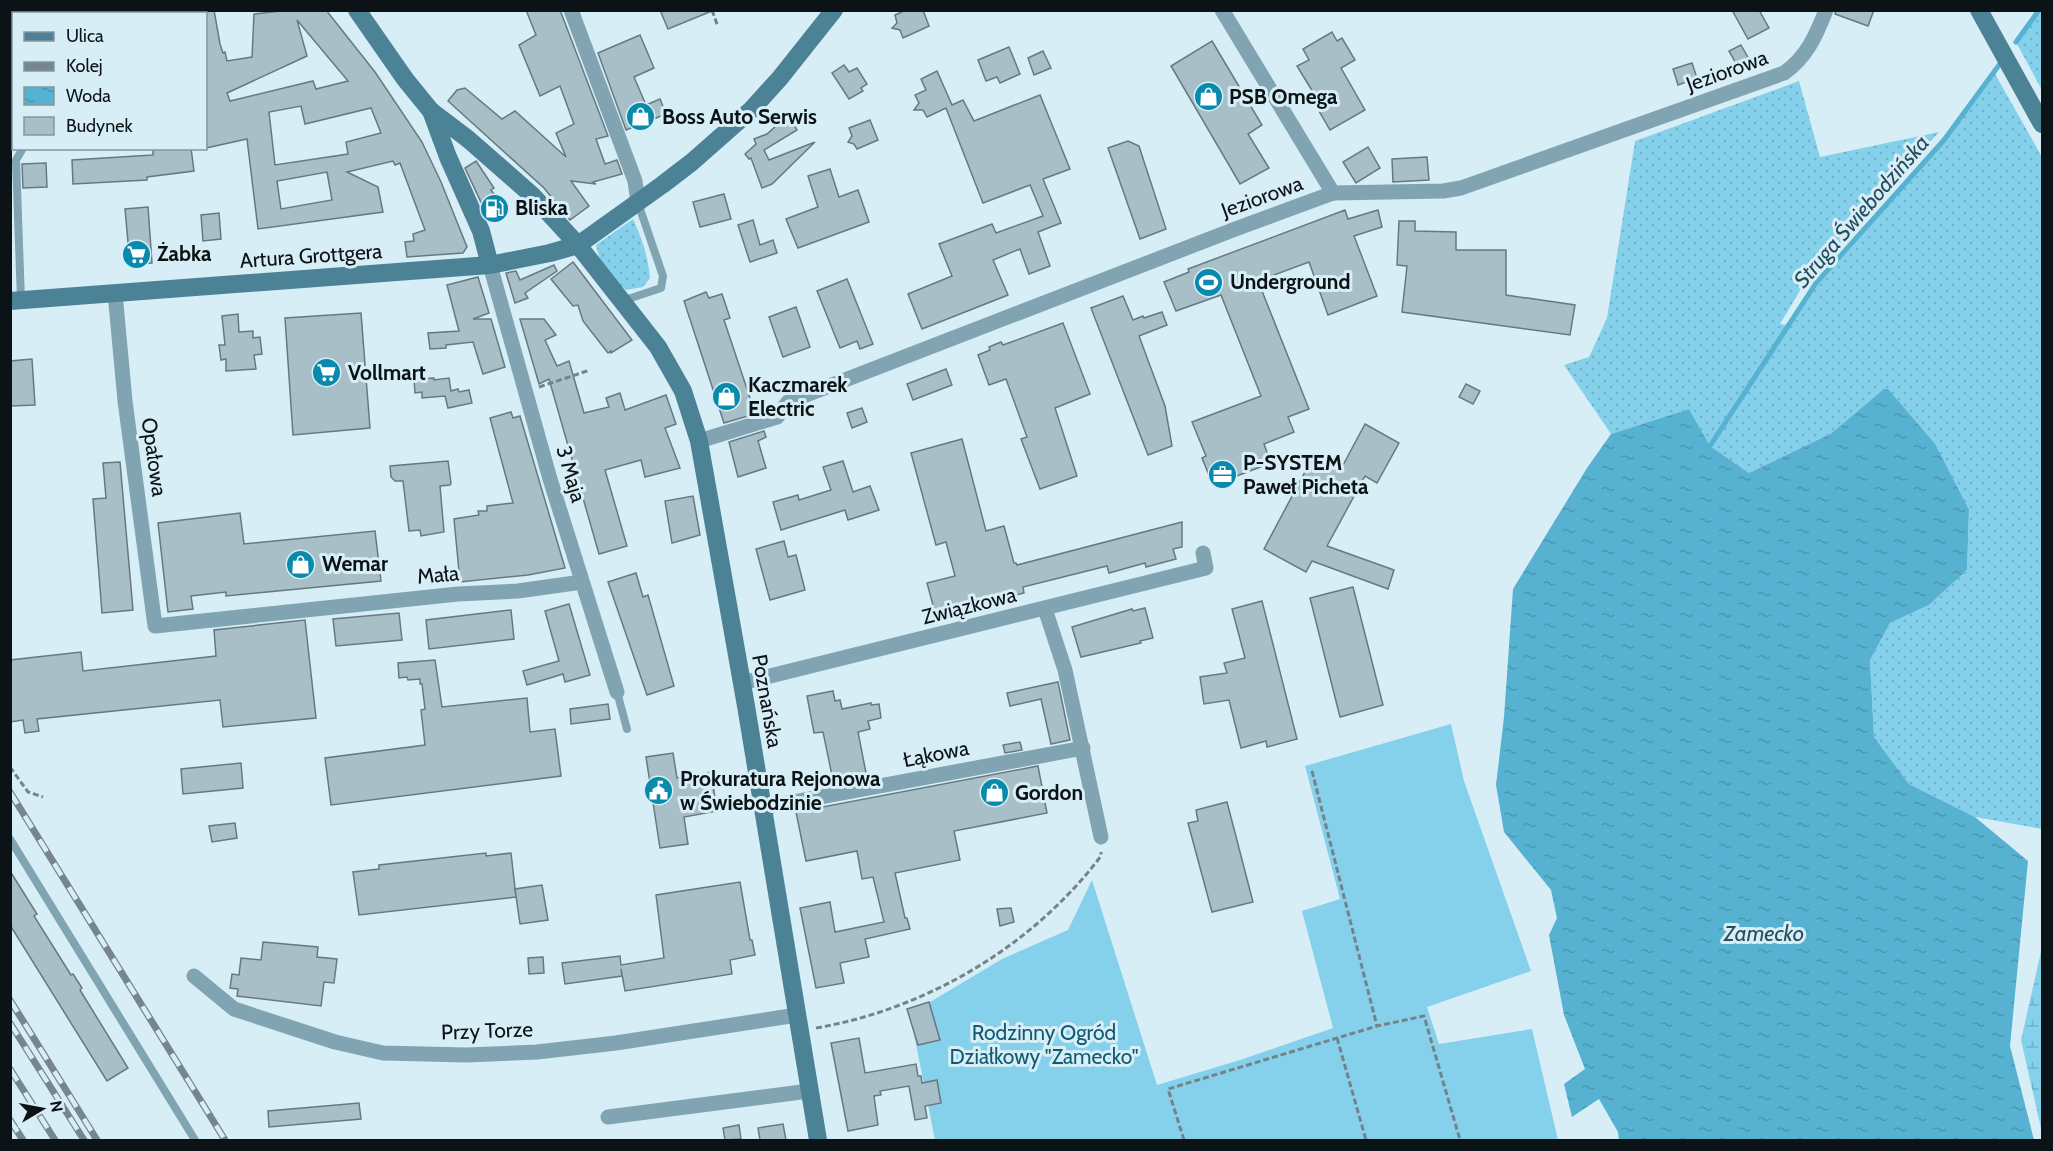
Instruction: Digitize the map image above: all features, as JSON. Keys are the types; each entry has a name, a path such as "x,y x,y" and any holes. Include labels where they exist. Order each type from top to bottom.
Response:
{"street":[{"path":"357,10 405,79 431,111 448,157 481,231 490,265"},
{"path":"571,10 635,181 638,203"},
{"name":"Artura Grottgera","path":"16,301 490,265 578,245 692,162 751,110 780,78 834,10"},
{"path":"1222,10 1333,193"},
{"name":"Jeziorowa","path":"699,441 777,417 788,402 1333,193 1443,191 1461,188 1764,81 1796,65 1806,53 1826,10"},
{"path":"1978,10 2043,124"},
{"name":"Poznańska","path":"431,111 468,139 533,196 578,245 658,347 678,380 688,404 699,441 742,683 818,1140"},
{"name":"3 Maja","path":"490,265 550,479 617,692"},
{"name":"Opałowa","path":"115,293 125,401 155,626"},
{"name":"Związkowa","path":"742,683 1045,609 1205,561"},
{"name":"Mała","path":"155,626 458,594 518,591 582,582"},
{"path":"1045,609 1065,670 1101,837"},
{"name":"Łąkowa","path":"762,808 1083,747"},
{"name":"Przy Torze","path":"194,976 234,1009 335,1042 383,1053 466,1055 537,1052 798,1023"},
{"path":"608,1117 809,1091"}],"lane":[{"path":"16,301 16,160 22,150"},
{"path":"622,301 661,288 663,276 638,203"},
{"path":"617,692 627,729"},
{"path":"10,839 195,1140"}],"path":[{"path":"712,10 718,27"},
{"path":"526,392 590,370"},
{"path":"10,768 28,792 43,797"},
{"path":"1312,771 1377,1026"},
{"path":"798,1023 833,1025 864,1017 940,988 1016,941 1065,899 1101,856"},
{"path":"1184,1140 1168,1089 1377,1026 1424,1016 1460,1140"},
{"path":"1337,1038 1366,1140"}],"green space":[{"path":"2039,11 2042,11 2042,90 2016,42"},
{"path":"1994,72 2042,157 2042,829 1975,817 1909,784 1874,737 1870,660 1890,623 1929,605 1967,570 1969,510 1832,433 1749,473 1710,446 1689,409 1611,434 1564,365 1589,357 1607,318 1635,141 1799,81 1820,157 1939,132 1804,284 1780,324 1787,325 1816,283 1944,140"},
{"path":"633,219 644,248 650,278 643,287 626,290 606,270 596,245"},
{"name":"Rodzinny Ogród Działkowy \"Zamecko\"","path":"1451,724 1464,781 1531,971 1427,1007 1439,1044 1532,1029 1558,1140 935,1140 910,1014 1002,959 1068,930 1092,880 1157,1085 1333,1028 1302,911 1340,899 1305,766"},
{"path":"2042,947 2042,1133 2021,1040"}],"water":[{"name":"Zamecko","path":"1884,389 1888,389 1935,444 1969,510 1967,570 1929,605 1890,623 1870,660 1874,737 1909,784 1975,817 2028,861 2010,1046 2034,1140 1619,1140 1618,1132 1599,1099 1572,1117 1564,1084 1585,1069 1564,1015 1549,935 1557,918 1551,890 1504,832 1496,785 1504,717 1513,589 1587,468 1611,434 1689,409 1710,446 1749,473 1832,433"}],"building":[{"path":"206,10 214,10 220,44 227,61 252,57 254,14 289,10 326,10 375,72 422,142 467,247 463,253 407,257 405,242 414,241 413,234 425,230 400,163 395,165 393,161 347,172 378,187 383,212 258,229 247,139 207,148","holes":["297,20 348,81 316,89 313,81 230,101 227,93 307,56","301,106 305,124 371,108 381,133 346,142 348,154 275,165 269,112","327,172 332,200 281,209 277,181"]},
{"path":"526,10 560,10 608,136 596,139 605,164 617,160 622,174 593,182 596,184 571,181 589,206 570,220 544,188 448,101 457,90 465,88 502,119 515,111 566,157 556,133 574,124 560,86 540,96 519,45 536,35"},
{"path":"660,10 711,10 712,11 668,29"},
{"path":"906,10 923,10 929,26 903,38 900,30 892,28 897,23 895,15"},
{"path":"1732,10 1759,10 1769,28 1748,39"},
{"path":"1836,10 1874,10 1868,26 1835,14"},
{"path":"1332,32 1337,41 1342,38 1355,60 1341,68 1365,110 1330,130 1315,104 1319,102 1297,66 1309,60 1303,49"},
{"path":"640,35 654,68 634,77 646,105 660,99 666,114 626,130 598,53"},
{"name":"PSB Omega","path":"1212,41 1262,125 1248,134 1269,168 1240,184 1171,66"},
{"path":"1741,45 1750,61 1738,67 1729,51"},
{"path":"1009,47 1020,74 1000,83 997,77 986,81 978,60"},
{"path":"1043,51 1051,68 1034,75 1028,58"},
{"path":"1692,63 1697,78 1678,85 1673,69"},
{"path":"844,65 849,72 857,68 867,84 861,88 863,91 849,99 832,73"},
{"path":"937,71 952,105 963,100 974,121 1040,95 1070,169 1043,179 1061,223 1038,232 1050,266 1029,274 1020,249 993,260 1008,295 922,329 908,294 952,276 939,244 992,224 996,233 1043,216 1030,185 983,203 946,108 927,117 923,110 914,110 919,103 915,95 926,90 921,79"},
{"path":"787,116 790,124 793,123 797,130 764,150 769,160 815,142 772,184 762,188 751,158 749,159 745,154 756,144 754,139 767,134"},
{"path":"870,120 878,140 857,149 854,144 848,142 852,136 849,128"},
{"path":"1128,141 1139,146 1166,229 1140,239 1108,148"},
{"path":"1368,147 1380,168 1356,183 1343,162"},
{"path":"153,150 191,150 194,171 147,177 147,180 73,184 72,160 153,155"},
{"path":"1427,157 1429,180 1393,182 1392,159"},
{"path":"476,161 494,188 491,190 506,211 506,215 500,221 492,221 487,215 465,168"},
{"path":"46,163 47,187 23,188 22,164"},
{"path":"830,169 839,197 858,190 869,222 798,248 786,219 818,207 808,176"},
{"path":"724,194 731,219 700,227 693,202"},
{"path":"148,207 152,263 130,264 125,209"},
{"path":"1345,210 1348,219 1378,210 1382,227 1354,236 1377,296 1328,315 1309,262 1258,281 1309,409 1288,417 1294,432 1264,444 1271,463 1213,485 1202,458 1206,456 1192,422 1261,396 1221,295 1176,311 1164,282 1189,272 1188,269"},
{"path":"219,213 221,239 203,241 201,215"},
{"path":"753,220 760,245 773,240 777,253 750,262 738,225"},
{"path":"1399,221 1415,221 1415,231 1456,232 1456,250 1506,250 1506,295 1575,305 1570,335 1402,312 1407,266 1397,265"},
{"path":"573,262 632,340 611,353 611,351 608,353 583,321 578,305 573,306 551,279"},
{"path":"554,265 557,271 525,293 528,298 515,303 506,273 516,271 520,280"},
{"path":"478,277 489,313 473,319 491,319 505,367 483,374 473,342 430,349 428,333 459,331 447,285"},
{"path":"847,279 873,344 860,349 857,341 840,348 817,291"},
{"path":"706,292 709,298 722,294 730,318 724,320 752,404 764,400 768,410 724,423 684,301"},
{"path":"1123,296 1133,320 1162,312 1167,325 1139,336 1165,406 1172,446 1148,455 1091,308"},
{"path":"796,307 810,347 783,357 769,317"},
{"name":"Vollmart","path":"361,313 370,428 293,435 285,318"},
{"path":"238,314 239,332 253,331 253,338 260,337 262,354 254,355 256,369 226,371 226,359 221,360 219,345 225,345 222,316"},
{"path":"520,319 544,319 556,335 545,340 557,366 569,361 584,413 609,407 606,398 620,393 625,410 666,395 676,424 665,428 680,468 645,477 641,460 605,470 627,546 599,554 549,379 539,384"},
{"path":"1063,323 1090,394 1055,408 1077,476 1040,489 1021,439 1027,437 1006,379 989,385 978,355 1001,342 1003,345"},
{"path":"32,359 35,405 10,406 10,361"},
{"path":"946,369 952,385 913,400 907,384"},
{"path":"434,378 434,380 449,378 451,391 469,390 472,403 448,408 445,396 422,398 422,392 415,393 414,379"},
{"path":"1466,384 1480,391 1473,404 1459,397"},
{"path":"862,408 867,422 852,428 847,413"},
{"path":"511,412 513,418 520,416 565,568 528,575 460,582 454,519 479,515 478,511 487,511 487,506 513,503 490,418"},
{"path":"1365,424 1399,443 1377,483 1365,476 1327,546 1394,570 1388,589 1312,561 1306,572 1264,549 1315,453 1342,467"},
{"path":"764,431 766,437 758,441 766,468 738,477 729,442"},
{"path":"962,439 986,531 1004,526 1014,563 1017,565 1182,522 1182,547 1173,549 1176,559 1146,567 1145,563 1109,573 1107,566 1023,587 1024,593 936,616 927,583 955,576 946,542 936,545 911,453"},
{"path":"448,461 451,483 440,486 444,532 421,536 420,530 409,531 403,481 395,481 391,477 390,466"},
{"path":"843,461 853,492 870,486 879,510 848,520 845,510 781,530 773,502 798,495 799,500 831,490 823,467"},
{"path":"120,462 133,610 102,613 93,499 106,498 103,463"},
{"path":"693,496 700,535 672,543 665,501"},
{"path":"240,513 244,544 375,531 381,581 226,596 226,592 191,596 193,609 168,612 158,523"},
{"path":"784,541 788,557 796,555 805,590 770,600 756,549"},
{"path":"636,573 643,597 648,595 674,686 647,695 608,582"},
{"path":"1353,587 1383,705 1340,717 1310,598"},
{"path":"1262,601 1297,739 1267,747 1266,741 1241,748 1229,700 1204,704 1200,677 1227,673 1224,663 1245,658 1232,609"},
{"path":"569,604 590,675 565,682 563,674 527,685 523,671 559,661 545,611"},
{"path":"1145,608 1153,638 1081,657 1072,627 1132,609 1133,611"},
{"path":"511,610 514,639 429,649 426,620"},
{"path":"399,613 402,640 336,646 333,619"},
{"path":"305,620 316,718 223,727 220,700 37,719 39,731 25,733 23,720 10,722 10,660 81,652 83,671 216,656 214,630"},
{"path":"435,660 442,707 527,698 530,732 555,729 561,776 331,805 325,758 425,745 421,710 425,709 422,684 420,684 420,679 399,678 398,663"},
{"path":"1058,682 1070,740 1051,744 1041,699 1010,706 1007,693"},
{"path":"833,691 835,701 840,700 842,709 871,703 871,705 879,704 881,718 868,721 870,729 858,732 867,778 834,785 823,732 814,733 807,696"},
{"path":"608,704 610,719 571,724 570,709"},
{"path":"1020,742 1022,750 1005,753 1003,745"},
{"path":"673,753 677,778 711,772 717,811 684,817 688,844 660,848 646,757"},
{"path":"241,763 243,788 183,794 181,769"},
{"path":"1038,766 1047,813 954,831 960,860 895,873 905,918 907,918 910,929 865,939 869,957 840,963 844,983 816,988 800,908 830,902 835,932 884,922 873,877 862,879 857,851 806,861 796,812"},
{"path":"1227,802 1253,902 1212,912 1188,823 1198,821 1196,810"},
{"path":"235,823 237,838 212,842 209,826"},
{"path":"486,853 486,856 511,853 516,897 359,915 353,872 379,869 379,865"},
{"path":"10,871 37,914 34,916 71,975 73,974 82,988 80,990 128,1068 107,1081 10,925"},
{"path":"740,882 750,940 752,940 755,955 730,960 732,974 625,991 621,969 622,976 565,984 562,963 620,956 621,965 664,958 656,895"},
{"path":"542,885 548,920 520,924 515,889"},
{"path":"1011,908 1014,922 1000,926 997,909"},
{"path":"263,942 318,947 317,957 337,959 334,983 324,982 321,1006 237,996 238,989 230,988 232,974 239,975 241,958 261,960"},
{"path":"543,957 544,973 529,974 528,958"},
{"path":"929,1002 940,1040 918,1045 907,1009"},
{"path":"859,1038 865,1073 916,1064 922,1083 937,1080 941,1103 925,1106 927,1118 915,1120 909,1086 880,1091 881,1095 874,1096 878,1125 848,1131 831,1043"},
{"path":"359,1103 361,1119 269,1127 268,1111"},
{"path":"783,1124 786,1140 760,1140 758,1128"},
{"path":"739,1125 741,1139 725,1140 723,1128"}],"waterway":[{"name":"Struga Świebodzińska","path":"2016,42 2039,10"},
{"name":"Struga Świebodzińska","path":"1710,446 1816,283 1944,140 2002,61"}],"railway":[{"path":"10,792 225,1140"},
{"path":"10,1000 97,1140"},
{"path":"10,1023 84,1140"},
{"path":"10,1069 55,1140"},
{"path":"10,1120 23,1140"}],"place":[{"name":"PSB Omega","path":"1208,97"},
{"name":"Boss Auto Serwis","path":"641,117"},
{"name":"Bliska","path":"494,208"},
{"name":"Żabka","path":"136,254"},
{"name":"Underground","path":"1209,282"},
{"name":"Vollmart","path":"327,373"},
{"name":"Kaczmarek Electric","path":"727,397"},
{"name":"P-SYSTEM Paweł Picheta","path":"1222,475"},
{"name":"Wemar","path":"301,564"},
{"name":"Prokuratura Rejonowa w Świebodzinie","path":"659,791"},
{"name":"Gordon","path":"994,793"}]}
